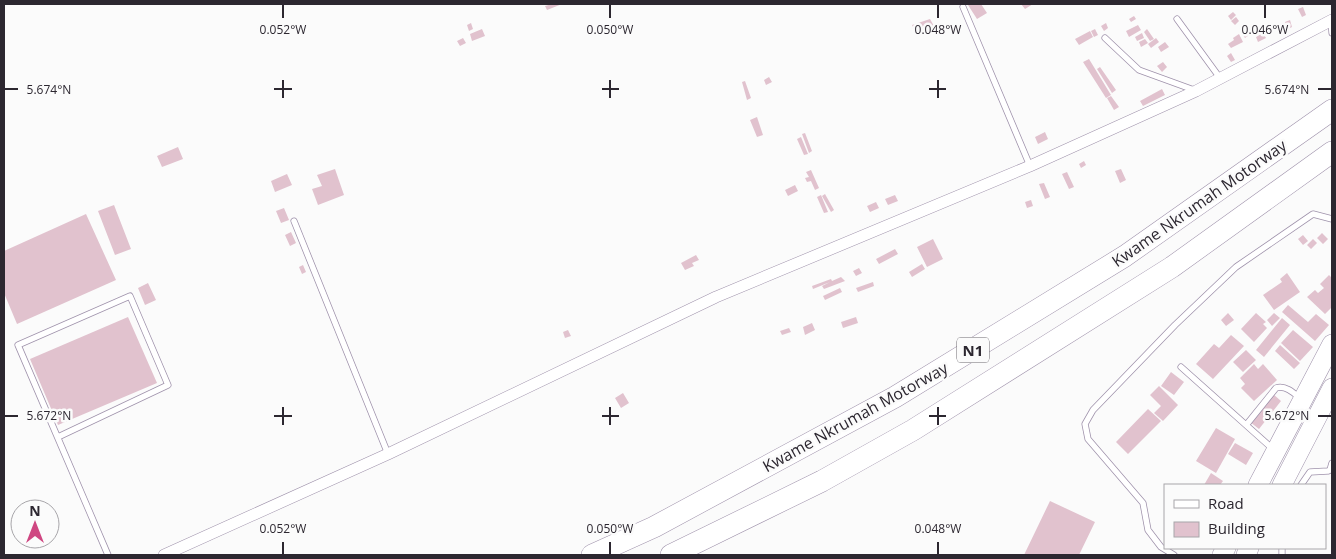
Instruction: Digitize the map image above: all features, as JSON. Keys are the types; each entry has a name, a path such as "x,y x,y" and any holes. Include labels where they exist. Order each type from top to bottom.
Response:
{"highway":[{"name":"Kwame Nkrumah Motorway","path":"592,555 654,527 912,387 1125,256 1332,110"},
{"name":"N1","path":"671,555 822,481 914,430 1172,267 1332,152"}],"main road":[{"path":"1259,484 1332,344"},
{"path":"1283,484 1330,399"}],"street":[{"path":"164,555 388,454 716,298 1030,166 1196,91 1332,20"}],"lane":[{"path":"963,7 1030,166"},
{"path":"1177,19 1220,78"},
{"path":"1332,20 1332,33"},
{"path":"1105,38 1139,70 1196,91"},
{"path":"1164,549 1148,530 1144,503 1088,439 1085,424 1093,410 1175,325 1236,267 1313,214 1332,219"},
{"path":"294,222 388,454"},
{"path":"58,437 168,385 130,296 18,344 108,555"},
{"path":"1181,367 1276,451"},
{"path":"1247,424 1276,388 1288,389 1303,400"},
{"path":"1302,484 1310,472 1328,471 1332,463"}],"building":[{"path":"562,4 547,10 545,6"},
{"path":"981,4 987,13 977,19 968,5"},
{"path":"1021,4 1033,4 1025,9"},
{"path":"1303,7 1306,15 1302,17 1298,9"},
{"path":"1233,12 1236,15 1231,20 1228,16"},
{"path":"1134,16 1136,19 1131,22 1129,19"},
{"path":"1236,17 1239,21 1235,25 1231,21"},
{"path":"930,19 935,28 917,35 912,25"},
{"path":"1290,20 1292,27 1288,29 1285,22"},
{"path":"471,23 473,29 469,31 467,25"},
{"path":"1106,23 1108,28 1104,31 1101,26"},
{"path":"1138,25 1141,30 1129,37 1126,31"},
{"path":"482,29 485,36 472,41 470,34"},
{"path":"1095,29 1098,35 1094,37 1091,31"},
{"path":"1147,29 1154,39 1150,41 1144,32"},
{"path":"1245,29 1249,35 1245,38 1241,32"},
{"path":"1090,31 1093,37 1079,45 1075,39"},
{"path":"1142,33 1144,38 1137,41 1135,37"},
{"path":"1263,33 1266,38 1258,42 1256,37"},
{"path":"1239,34 1243,42 1231,48 1228,44"},
{"path":"463,38 466,43 460,46 457,41"},
{"path":"1156,38 1159,42 1151,48 1148,44"},
{"path":"1145,39 1148,43 1141,47 1139,42"},
{"path":"1165,42 1169,47 1161,52 1158,47"},
{"path":"1231,53 1235,60 1231,62 1227,56"},
{"path":"1089,59 1111,95 1106,98 1083,62"},
{"path":"1163,62 1167,67 1162,72 1157,66"},
{"path":"1100,67 1116,90 1112,93 1097,69"},
{"path":"769,77 772,82 766,85 764,80"},
{"path":"745,81 751,98 747,100 742,82"},
{"path":"1162,89 1165,95 1143,106 1140,101"},
{"path":"1111,96 1119,107 1114,110 1107,98"},
{"path":"757,117 763,135 757,137 750,120"},
{"path":"1045,132 1048,139 1038,144 1035,137"},
{"path":"805,133 812,151 809,153 802,134"},
{"path":"801,137 808,154 804,155 797,139"},
{"path":"178,147 183,159 162,167 157,156"},
{"path":"1084,161 1086,165 1081,168 1079,164"},
{"path":"335,169 344,195 318,205 312,189 322,186 317,175"},
{"path":"1121,169 1126,180 1120,183 1115,171"},
{"path":"811,170 819,188 815,190 811,181 807,182 805,178 809,177 806,172"},
{"path":"1067,172 1074,187 1069,189 1062,174"},
{"path":"287,174 292,185 275,192 271,181"},
{"path":"1044,183 1050,197 1045,199 1039,184"},
{"path":"795,185 798,191 788,196 785,190"},
{"path":"825,194 834,210 831,212 822,196"},
{"path":"821,195 828,212 824,213 817,197"},
{"path":"895,195 898,201 888,205 885,199"},
{"path":"1031,200 1033,206 1027,208 1025,202"},
{"path":"876,202 879,208 870,212 867,206"},
{"path":"114,205 131,249 115,255 98,211"},
{"path":"284,208 289,220 281,223 276,211"},
{"path":"86,214 116,280 17,324 4,293 4,251"},
{"path":"291,232 296,243 290,246 285,235"},
{"path":"1322,233 1328,239 1323,244 1317,238"},
{"path":"1303,235 1308,241 1303,245 1298,239"},
{"path":"933,239 943,259 927,267 917,247"},
{"path":"1313,239 1317,243 1311,249 1307,245"},
{"path":"895,249 898,254 879,264 876,259"},
{"path":"696,255 699,260 692,263 694,266 685,270 681,263"},
{"path":"922,264 925,269 912,277 909,272"},
{"path":"303,265 306,272 302,274 299,267"},
{"path":"859,268 862,273 856,276 853,271"},
{"path":"1287,273 1300,292 1274,310 1263,295 1282,282 1280,279"},
{"path":"1329,275 1332,278 1332,307 1325,314 1307,297 1315,290 1318,293 1324,288 1320,284"},
{"path":"841,277 845,281 824,289 822,286 830,282 813,289 812,286"},
{"path":"873,282 874,286 858,292 856,288"},
{"path":"148,283 156,300 145,305 138,288"},
{"path":"840,288 842,292 825,300 823,296"},
{"path":"1288,305 1308,322 1316,314 1329,325 1315,341 1282,312"},
{"path":"1228,313 1234,320 1226,326 1221,320"},
{"path":"1256,313 1266,322 1263,324 1267,328 1254,342 1241,329"},
{"path":"1274,313 1280,318 1272,326 1267,320"},
{"path":"128,317 157,383 58,425 30,359"},
{"path":"856,317 858,323 843,328 841,322"},
{"path":"1282,318 1290,325 1264,357 1256,350"},
{"path":"812,323 815,330 805,335 803,327"},
{"path":"789,328 791,332 782,335 780,331"},
{"path":"568,330 571,336 565,338 563,332"},
{"path":"1293,330 1313,347 1300,361 1281,343"},
{"path":"1231,335 1244,346 1213,379 1196,364 1214,344 1219,348"},
{"path":"1280,345 1300,363 1294,369 1275,351"},
{"path":"1246,350 1256,360 1243,372 1233,362"},
{"path":"1254,364 1258,369 1263,364 1277,380 1254,401 1241,388 1245,384 1240,378"},
{"path":"1171,372 1184,382 1174,395 1161,386"},
{"path":"1159,386 1178,405 1163,421 1154,413 1161,406 1150,395"},
{"path":"623,393 629,403 621,408 615,398"},
{"path":"1273,394 1281,401 1259,429 1250,422"},
{"path":"1148,409 1161,421 1128,454 1116,442"},
{"path":"1216,428 1235,439 1216,473 1196,461"},
{"path":"1235,443 1253,453 1246,465 1228,454"},
{"path":"1211,473 1223,481 1221,484 1205,484"},
{"path":"1050,501 1095,522 1079,555 1024,555"}]}
